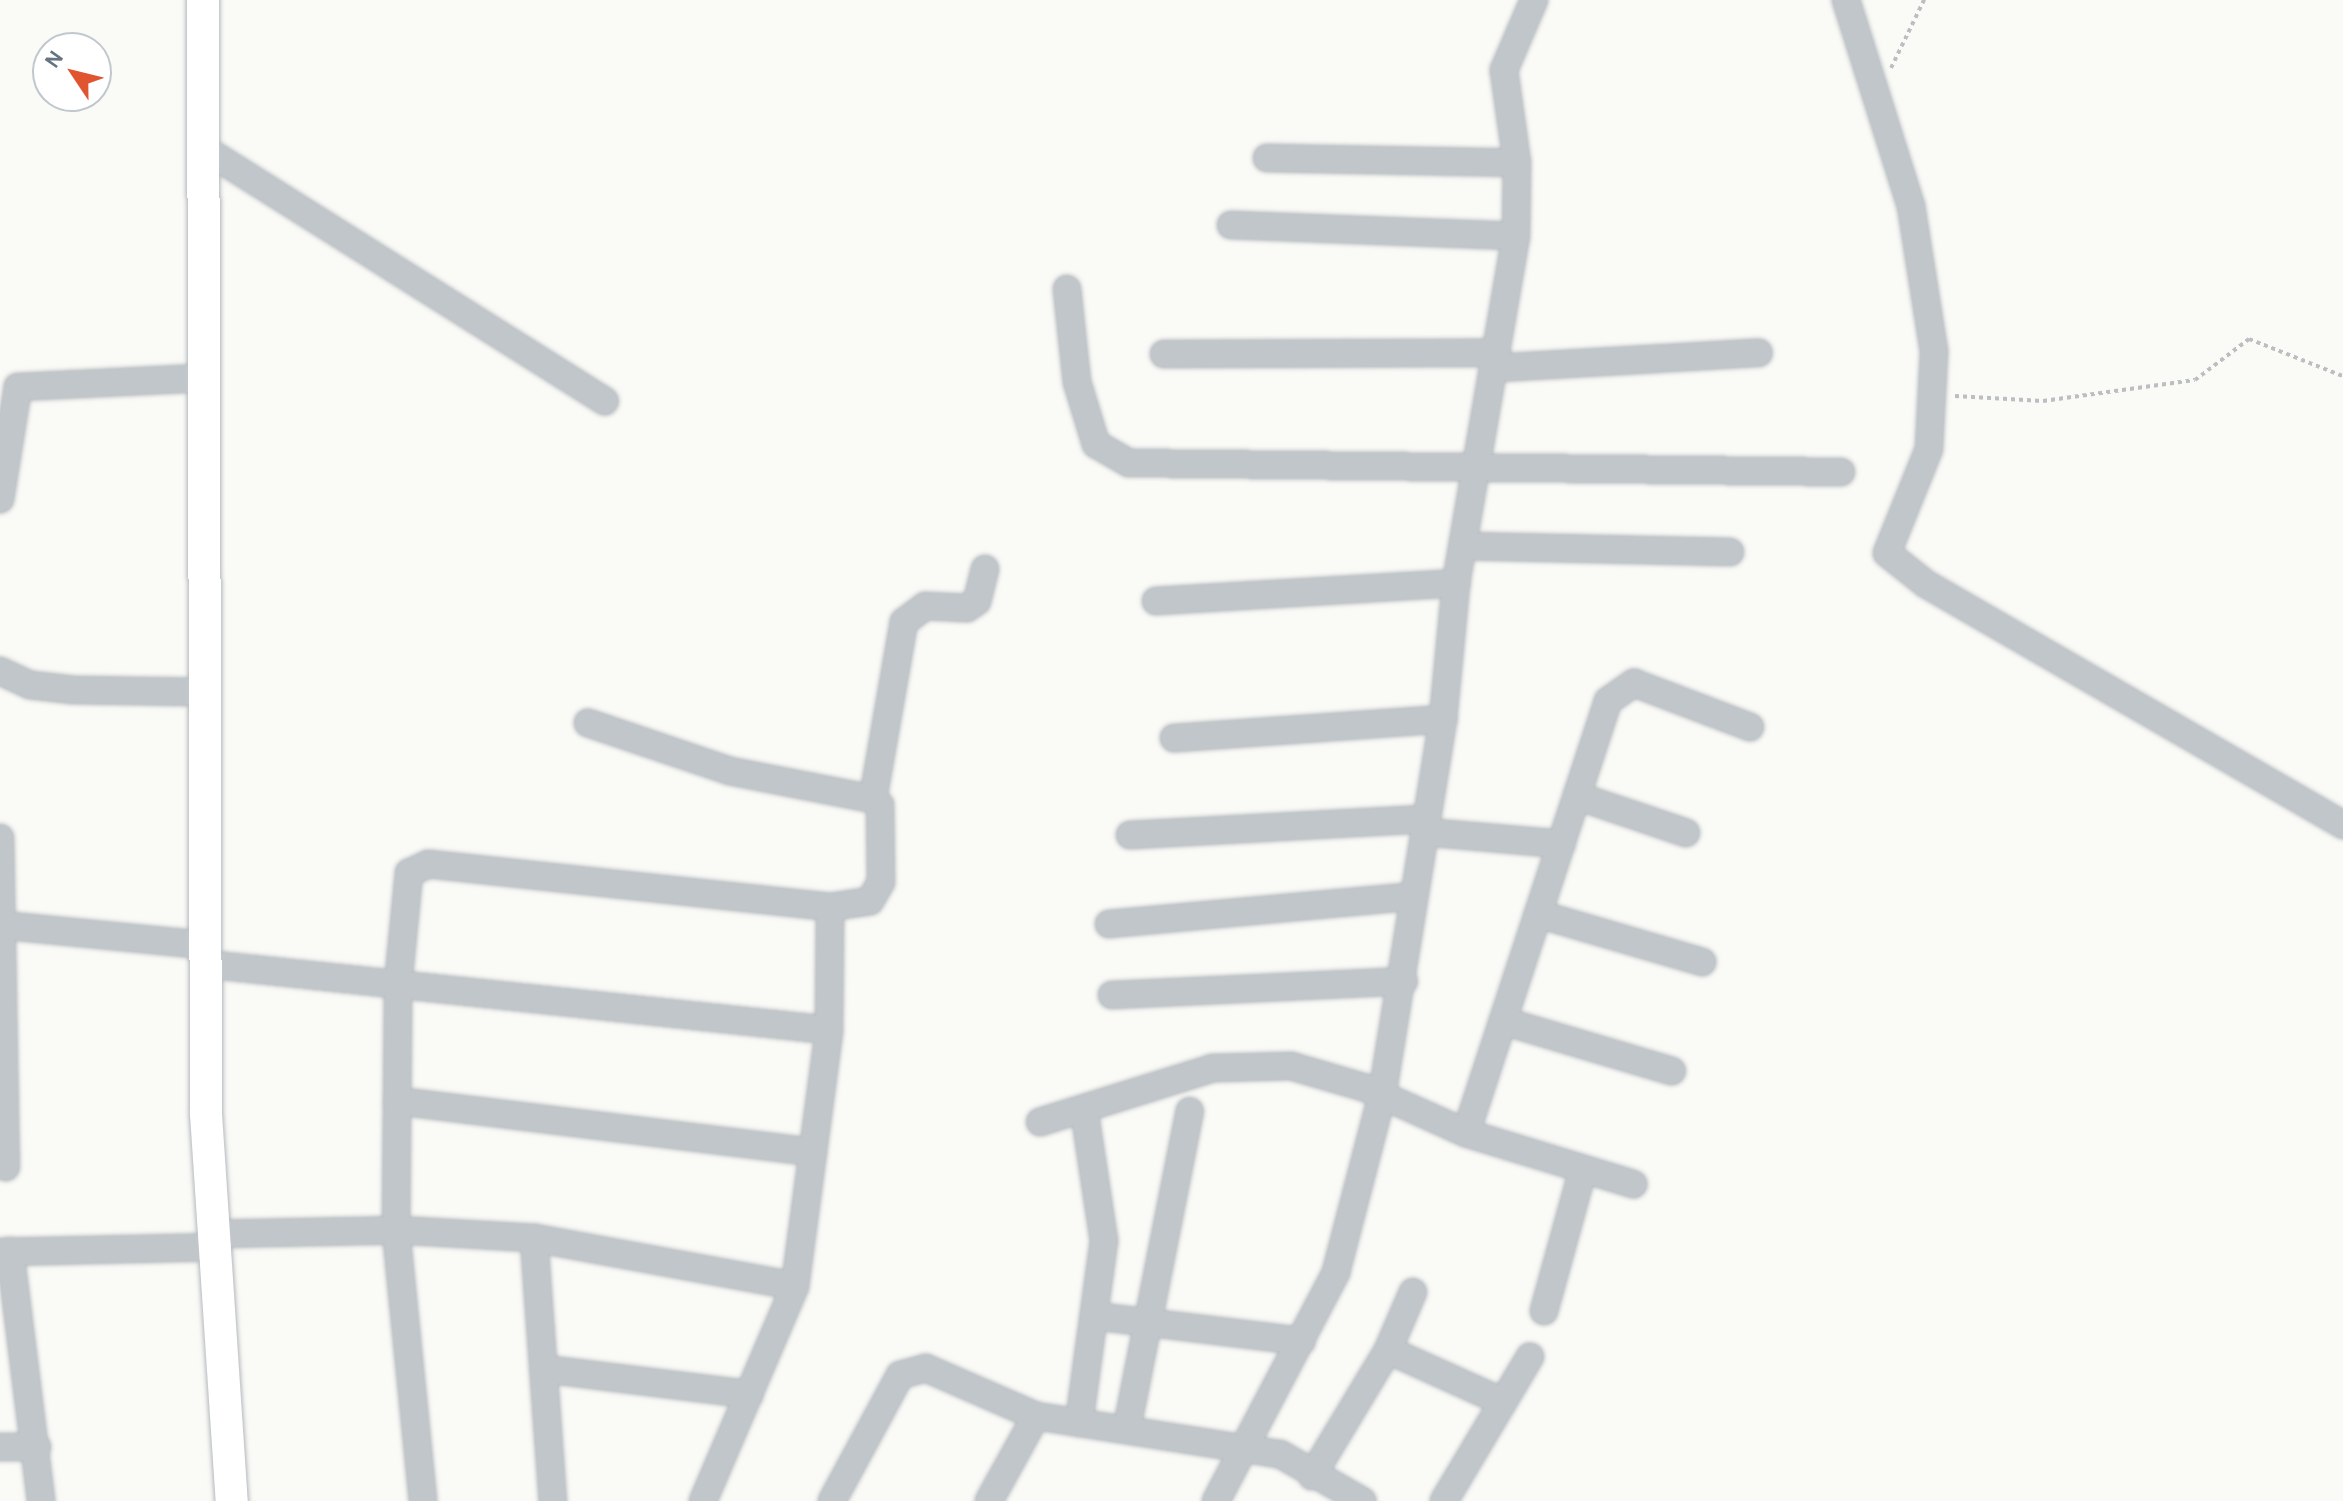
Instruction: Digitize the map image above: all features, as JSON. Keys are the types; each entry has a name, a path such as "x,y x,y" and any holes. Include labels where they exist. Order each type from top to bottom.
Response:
{"main road":[{"path":"203,0 200,378 205,955 213,1241 232,1501"}],"street":[{"path":"1216,1501 1336,1272 1382,1096 1404,981 1414,896 1443,719 1456,583 1516,236 1517,163 1504,70 1534,0"},
{"path":"1846,0 1911,206 1934,352 1929,449 1887,553 1894,565 2343,825"},
{"path":"201,147 605,401"},
{"path":"1267,158 1517,163"},
{"path":"1231,225 1516,236"},
{"path":"1067,289 1077,382 1096,444 1107,455 1129,463 1476,464 1841,472"},
{"path":"1164,354 1496,360 1759,353"},
{"path":"0,499 18,387 200,378"},
{"path":"1463,546 1730,552"},
{"path":"873,799 904,622 925,606 967,608 977,601 985,569"},
{"path":"1156,601 1456,583"},
{"path":"0,671 30,685 74,690 202,692"},
{"path":"1466,1133 1608,701 1620,686 1634,683 1750,727"},
{"path":"1174,738 1443,719"},
{"path":"423,1501 396,1230 398,985 406,881 419,865 830,907 878,893 880,805 873,799 730,771 588,723"},
{"path":"1577,796 1686,833"},
{"path":"1130,835 1425,826 1561,844"},
{"path":"0,838 6,1167"},
{"path":"1109,924 1414,896"},
{"path":"703,1501 795,1286 829,1030 830,907"},
{"path":"1538,914 1702,962"},
{"path":"1,925 398,985 829,1030"},
{"path":"1112,995 1404,981"},
{"path":"1503,1021 1672,1071"},
{"path":"1040,1122 1213,1068 1257,1064 1334,1076 1466,1133 1633,1184"},
{"path":"397,1101 813,1152"},
{"path":"1079,1423 1104,1241 1084,1108"},
{"path":"1127,1428 1190,1111"},
{"path":"1544,1311 1583,1169"},
{"path":"41,1501 37,1447 5,1252 396,1230 534,1238 795,1286"},
{"path":"534,1238 553,1501"},
{"path":"1312,1476 1388,1350 1413,1292"},
{"path":"1094,1316 1301,1341"},
{"path":"1388,1350 1503,1402"},
{"path":"1444,1501 1530,1357"},
{"path":"544,1369 749,1394"},
{"path":"832,1501 900,1375 941,1369 1036,1416 1280,1454 1312,1476 1362,1501"},
{"path":"989,1501 1036,1416"},
{"path":"0,1447 37,1447"}],"path":[{"path":"1873,80 1892,68 1924,0"},
{"path":"1933,395 2043,401 2195,380 2249,339 2343,376"}]}
